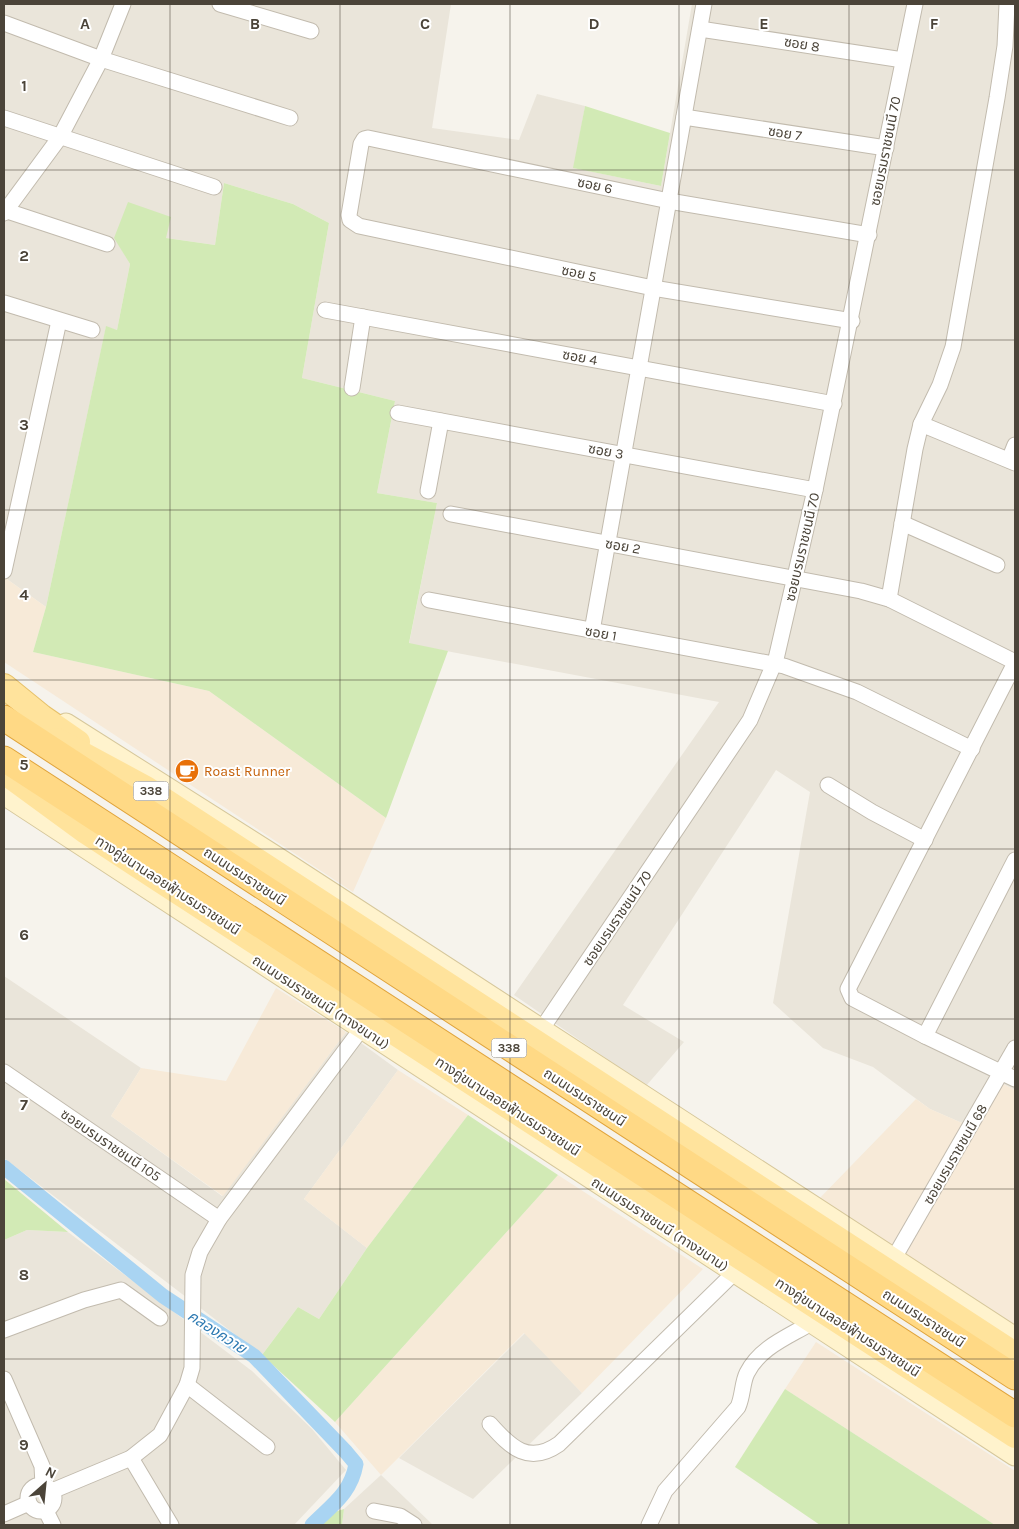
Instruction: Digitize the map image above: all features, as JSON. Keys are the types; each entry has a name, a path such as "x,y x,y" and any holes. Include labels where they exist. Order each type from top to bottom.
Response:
{"highway":[{"name":"ถนนบรมราชชนนี","path":"4,718 1015,1377"},
{"name":"338","path":"4,758 1015,1415"}],"main road":[{"name":"338","path":"4,686 149,776 1015,1338"},
{"path":"4,686 42,717 146,788"},
{"name":"338","path":"4,711 146,788 290,884 1015,1354"},
{"name":"ทางคู่ขนานลอยฟ้าบรมราชชนนี","path":"4,772 86,832 1015,1436"},
{"path":"4,786 86,832"},
{"name":"ถนนบรมราชชนนี (ทางขนาน)","path":"4,794 1015,1455"}],"street":[{"path":"107,244 4,211 60,137 101,59 123,4"},
{"path":"220,4 311,31"},
{"path":"592,631 704,4"},
{"name":"ซอยบรมราชชนนี 70","path":"541,1030 729,753 750,720 774,664 852,321 915,4"},
{"path":"889,599 914,449 953,347 997,98 1005,46 1008,4"},
{"path":"4,23 101,59 290,118"},
{"name":"ซอย 8","path":"700,28 903,60"},
{"name":"ซอย 7","path":"684,117 886,148"},
{"path":"4,118 214,187"},
{"name":"ซอย 6","path":"355,180 362,142 368,138 669,201 869,235"},
{"name":"ซอย 5","path":"355,180 349,215 350,220 359,226 653,288 852,321"},
{"path":"4,303 59,322 92,330"},
{"name":"ซอย 4","path":"325,310 834,404"},
{"path":"352,388 363,317"},
{"path":"4,571 59,322"},
{"name":"ซอย 3","path":"398,413 815,490"},
{"path":"428,491 442,421"},
{"path":"922,424 1012,462 1015,445"},
{"name":"ซอย 2","path":"451,514 832,584 889,599 1015,663"},
{"path":"902,523 997,565"},
{"name":"ซอย 1","path":"429,600 774,664 857,692 972,749"},
{"path":"1009,1076 924,1036 852,998 848,989 1015,663"},
{"path":"828,785 872,812 925,840"},
{"path":"924,1036 1015,860"},
{"path":"4,1378 42,1466 48,1488 54,1503 46,1510 34,1509 29,1503 28,1494 32,1489 48,1488 131,1458 160,1436 188,1385 192,1368 193,1275 200,1252 218,1219 362,1028"},
{"name":"ซอยบรมราชชนนี 68","path":"894,1258 1009,1076 1015,1048"},
{"name":"ซอยบรมราชชนนี 105","path":"4,1072 218,1219"},
{"path":"490,1424 506,1442 521,1451 536,1455 548,1452 559,1444 734,1273"},
{"path":"4,1330 84,1300 121,1290 160,1318"},
{"path":"649,1525 665,1491 738,1407 742,1400 746,1375 753,1363 773,1344 811,1323"},
{"path":"188,1385 267,1447"},
{"path":"131,1458 170,1525"},
{"path":"4,1514 29,1503"},
{"path":"46,1510 53,1525"},
{"path":"374,1511 400,1516 414,1525"}],"shaded area":[{"path":"4,4 451,4 432,128 519,140 537,94 585,106 574,168 661,186 692,4 1015,4 1015,1090 991,1078 969,1126 930,1109 873,1067 823,1048 773,1003 810,792 776,770 623,1005 684,1042 646,1086 514,995 719,702 409,644 437,503 377,493 395,401 302,378 329,223 293,204 224,183 215,245 166,238 115,238 130,264 117,330 106,327 46,607 4,577"},
{"path":"4,577 46,607 33,652 209,691 386,818 353,892 4,662"},
{"path":"4,976 141,1068 111,1116 222,1196 346,1032 398,1070 304,1199 367,1248 319,1319 298,1307 262,1355 4,1158"},
{"path":"276,988 346,1032 223,1196 111,1116 141,1068 226,1081"},
{"path":"398,1070 468,1115 367,1248 304,1199"},
{"path":"991,1078 1015,1090 1015,1332 817,1201 916,1099 930,1109 969,1126"},
{"path":"558,1175 703,1269 582,1393 524,1333 381,1475 335,1422"},
{"path":"27,1230 68,1232 252,1371 312,1429 346,1470 294,1525 4,1525 4,1240"},
{"path":"525,1333 582,1393 473,1499 399,1458"},
{"path":"816,1342 1015,1471 1015,1525 995,1525 785,1389"},
{"path":"381,1475 433,1525 342,1525 344,1509"}],"green space":[{"path":"585,106 670,133 661,186 573,168"},
{"path":"224,183 293,204 329,223 302,378 395,401 377,493 437,503 409,643 448,651 386,818 209,691 33,652 46,607 106,326 117,330 130,264 114,238 128,202 171,217 166,238 215,245"},
{"path":"468,1115 558,1175 335,1422 262,1355 298,1307 319,1319 367,1248"},
{"path":"4,1179 68,1232 27,1230 4,1240"},
{"path":"785,1389 995,1525 820,1525 735,1467"},
{"path":"344,1509 342,1525 318,1525 328,1514"}],"waterway":[{"name":"คลองควาย","path":"4,1167 163,1296 254,1356 346,1452 356,1464 350,1483 340,1498 312,1525"}],"place":[{"name":"Roast Runner","path":"187,771"}]}
